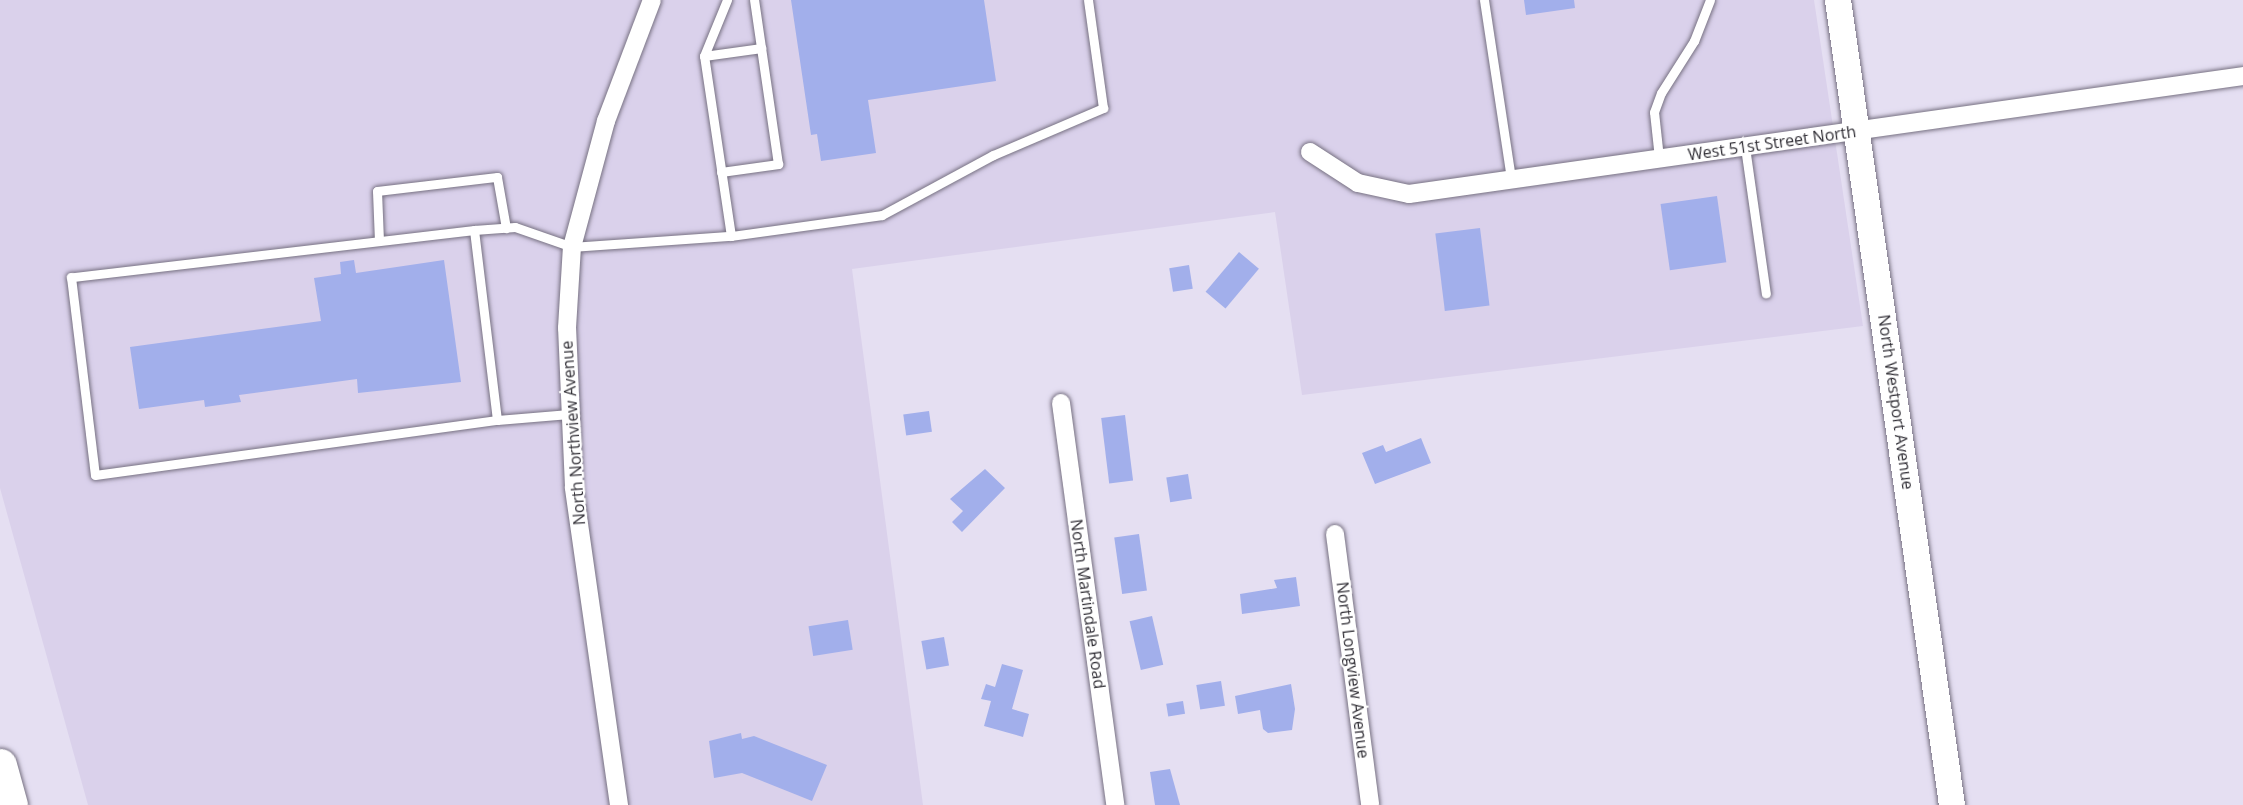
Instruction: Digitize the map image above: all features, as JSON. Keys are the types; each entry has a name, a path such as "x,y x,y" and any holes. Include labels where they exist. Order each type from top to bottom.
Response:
{"highway":[{"path":"0,765 11,805"}],"main road":[{"name":"North Westport Avenue","path":"1838,0 1952,805"}],"street":[{"name":"North Northview Avenue","path":"619,805 577,509 569,414 567,328 572,247 606,120 652,0"},
{"name":"West 51st Street North","path":"1310,152 1358,183 1409,194 2243,76"},
{"name":"North Martindale Road","path":"1060,403 1115,805"},
{"name":"North Longview Avenue","path":"1335,534 1370,805"}],"lane":[{"path":"727,0 704,56 731,236"},
{"path":"722,172 778,164 754,0"},
{"path":"569,414 497,420 95,475 70,277 515,227 572,247 731,236 882,215 993,155 1103,108 1088,0"},
{"path":"1484,0 1511,178"},
{"path":"1659,158 1654,112 1661,93 1694,41 1710,0"},
{"path":"704,56 761,48"},
{"path":"1744,147 1766,294"},
{"path":"380,241 377,191 486,178 498,177 506,228"},
{"path":"474,231 497,420"}],"shaded area":[{"path":"0,0 1814,0 1863,326 1302,395 1275,212 852,269 923,805 88,805 0,488"}],"building":[{"path":"791,0 984,0 996,81 868,100 876,153 821,161 817,134 811,135"},
{"path":"1524,0 1574,0 1575,8 1526,15"},
{"path":"1717,196 1726,262 1670,270 1661,204"},
{"path":"1480,228 1490,305 1445,311 1435,233"},
{"path":"1239,252 1259,269 1225,309 1206,292"},
{"path":"354,260 356,273 444,260 461,382 358,393 357,379 239,395 241,402 205,407 204,400 139,409 130,347 321,321 314,278 341,274 340,262"},
{"path":"1189,265 1193,289 1173,292 1169,268"},
{"path":"929,411 932,432 906,435 903,415"},
{"path":"1125,415 1133,481 1109,483 1101,418"},
{"path":"1421,438 1431,463 1375,484 1362,453 1383,445 1386,452"},
{"path":"985,469 1005,488 962,532 952,522 963,511 950,499"},
{"path":"1188,474 1192,499 1170,502 1166,477"},
{"path":"1139,534 1147,590 1122,594 1114,537"},
{"path":"1296,577 1300,606 1242,614 1240,594 1277,588 1274,580"},
{"path":"1152,616 1163,665 1141,670 1130,621"},
{"path":"848,620 853,650 813,656 808,626"},
{"path":"944,637 949,666 926,670 921,641"},
{"path":"1002,664 1023,670 1012,709 1029,714 1023,737 984,726 991,701 981,699 986,684 995,687"},
{"path":"1221,681 1225,706 1200,710 1196,685"},
{"path":"1291,684 1295,709 1292,730 1268,733 1263,729 1260,710 1238,714 1235,696"},
{"path":"1183,701 1185,714 1168,716 1166,704"},
{"path":"741,733 742,739 754,736 827,765 812,801 742,773 714,778 709,741"},
{"path":"1170,769 1180,805 1155,805 1150,772"}]}
